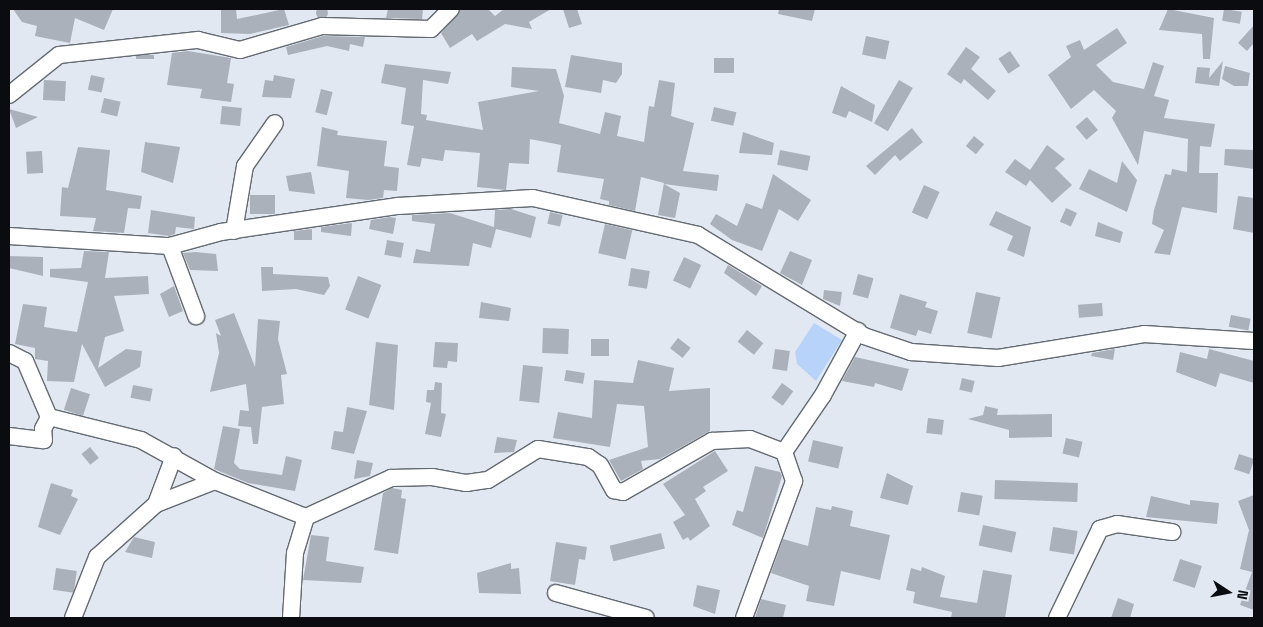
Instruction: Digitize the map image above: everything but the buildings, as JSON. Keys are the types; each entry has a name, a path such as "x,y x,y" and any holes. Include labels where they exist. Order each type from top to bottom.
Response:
{"street":[{"path":"9,95 60,54 198,40 240,50 322,26 431,28 450,9"},
{"path":"234,231 245,166 275,123"},
{"path":"9,236 170,246 234,231 398,206 494,199 554,201 698,235 858,332 912,352 998,358 1144,334 1254,341"},
{"path":"170,246 196,316"},
{"path":"784,452 823,396 858,332"},
{"path":"9,353 25,361 50,417"},
{"path":"50,417 156,444 215,481 306,517 391,478 466,483 488,480 538,449 594,460 618,492 629,491 712,441 750,439 784,452"},
{"path":"9,436 44,440 42,429 50,417"},
{"path":"744,618 794,481 784,452"},
{"path":"156,504 174,456"},
{"path":"73,618 92,564 156,504 215,481"},
{"path":"291,618 294,553 306,517"},
{"path":"1057,618 1100,529 1117,524 1172,532"},
{"path":"556,593 646,618"}],"shaded area":[{"path":"814,323 842,340 816,381 797,364 795,352"}]}
